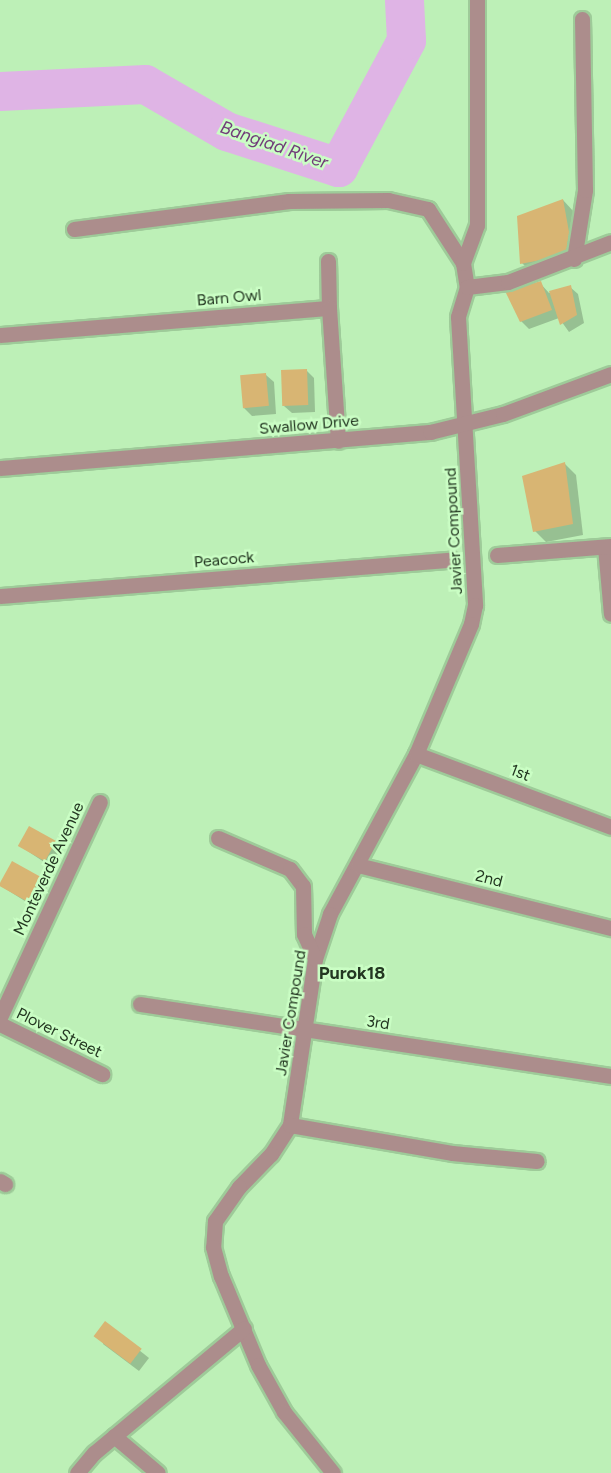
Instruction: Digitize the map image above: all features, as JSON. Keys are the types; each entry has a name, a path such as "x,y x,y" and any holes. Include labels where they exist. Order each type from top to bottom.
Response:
{"street":[{"path":"463,263 477,225 477,0"},
{"path":"574,259 585,190 582,19"},
{"path":"74,229 290,201 388,200 428,209 463,263 467,287 508,282 574,259 611,243"},
{"path":"328,261 338,441"},
{"name":"Javier Compound","path":"333,1473 284,1412 244,1328 213,1247 215,1221 239,1187 271,1154 290,1125 307,1030 315,959 330,914 416,754 476,605 458,317 467,287"},
{"name":"Barn Owl","path":"0,334 329,308"},
{"name":"Swallow Drive","path":"0,468 338,441 466,426 611,374"},
{"path":"497,555 608,547 611,614"},
{"name":"Peacock","path":"0,596 452,560"},
{"name":"1st","path":"416,754 611,827"},
{"name":"Monteverde Avenue","path":"0,1017 100,802"},
{"path":"218,838 290,869 303,886 304,934 315,959"},
{"name":"2nd","path":"358,865 611,928"},
{"name":"3rd","path":"140,1004 611,1076"},
{"name":"Plover Street","path":"0,1024 102,1074"},
{"path":"290,1125 452,1154 537,1161"},
{"path":"77,1473 114,1437 244,1328"},
{"path":"114,1437 158,1473"}],"building":[{"path":"563,199 573,254 520,264 517,216"},
{"path":"541,281 552,310 520,322 505,291"},
{"path":"571,285 577,315 560,325 549,291"},
{"path":"307,369 308,405 282,406 281,370"},
{"path":"266,373 269,406 243,408 240,375"},
{"path":"565,462 573,524 533,532 522,476"},
{"path":"29,826 56,841 45,861 18,846"},
{"path":"12,861 41,877 27,901 0,886"},
{"path":"105,1321 142,1349 130,1364 94,1336"}],"waterway":[{"name":"Bangiad River","path":"0,91 145,84 226,131 338,167 406,40 404,0"}],"district":[{"name":"Purok18","path":"352,973"}]}
